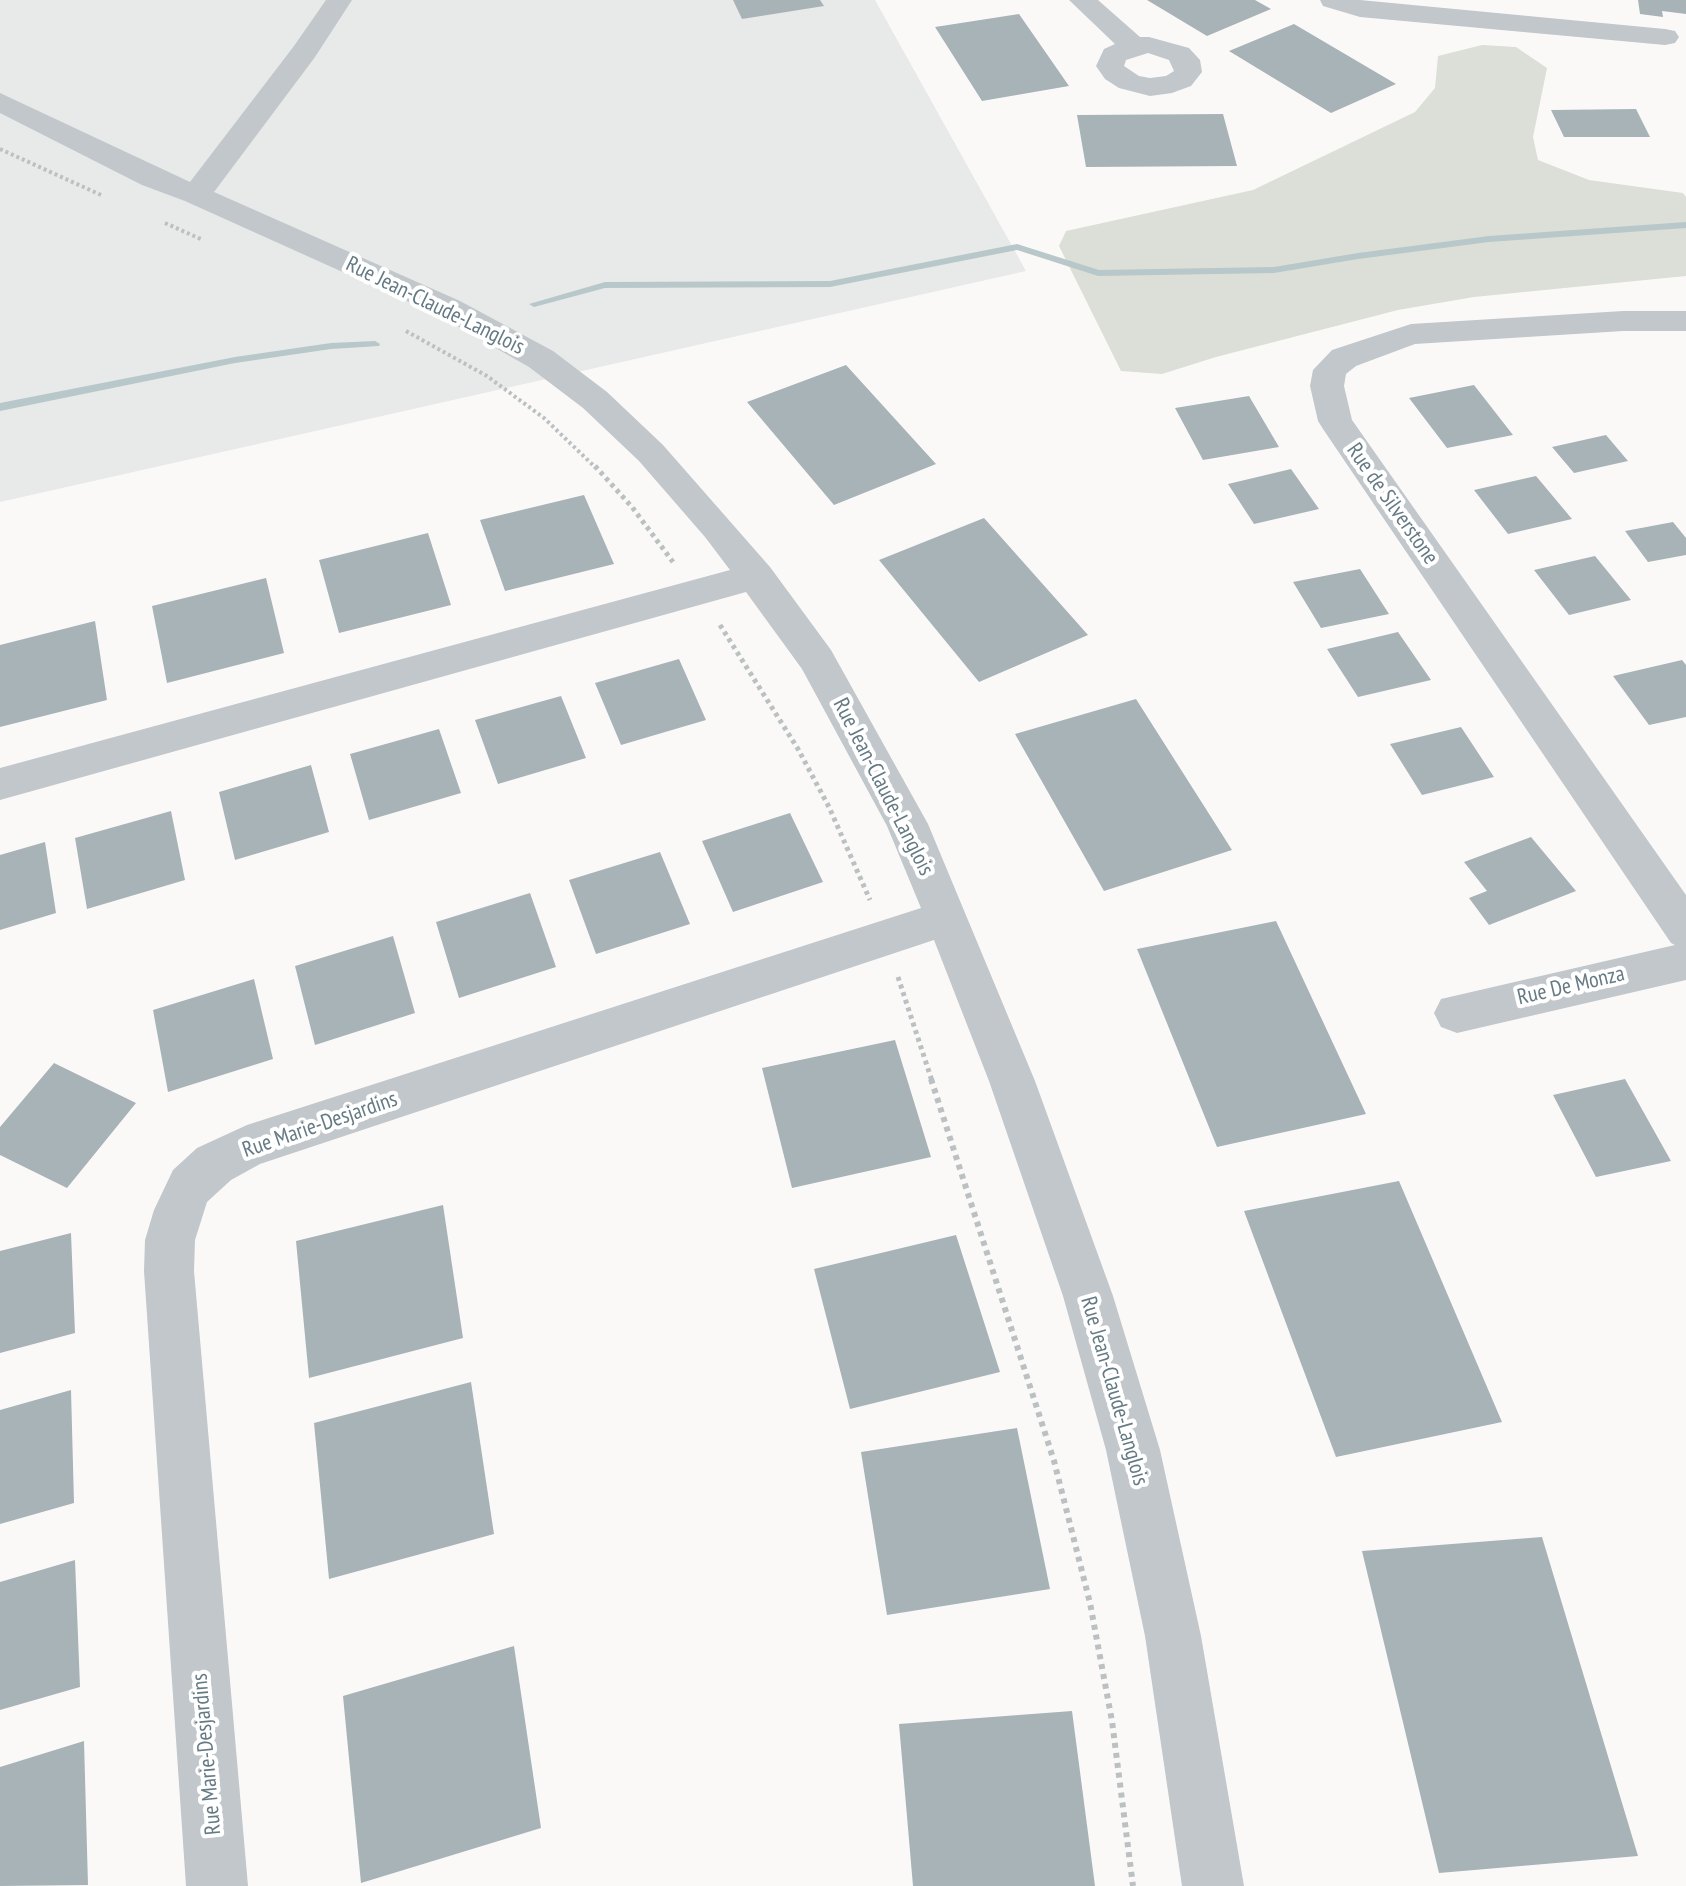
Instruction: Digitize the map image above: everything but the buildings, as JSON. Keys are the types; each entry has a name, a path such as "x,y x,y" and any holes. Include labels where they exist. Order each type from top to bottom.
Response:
{"street":[{"path":"196,195 305,51 339,0"},
{"path":"1082,0 1133,46"},
{"path":"1333,0 1360,9 1675,35"},
{"path":"1675,35 1668,45 1686,57"},
{"name":"Rue Jean-Claude-Langlois","path":"0,102 153,179 196,195 449,308 541,359 595,400 651,453 757,576 817,660 907,824 1012,1081 1088,1296 1133,1450 1173,1636 1213,1886"},
{"name":"Rue de Silverstone","path":"1686,321 1461,329 1411,334 1344,358 1330,370 1327,386 1335,421 1686,930"},
{"path":"0,784 757,576"},
{"name":"Rue Marie-Desjardins","path":"217,1886 169,1271 174,1225 190,1186 214,1164 247,1147 947,918"},
{"name":"Rue De Monza","path":"1457,1013 1686,961"}],"path":[{"path":"0,149 109,199"},
{"path":"152,218 210,243"},
{"path":"394,325 487,376 544,418 583,453 632,507 671,560"},
{"path":"717,620 798,749 829,807 869,898"},
{"path":"904,995 1054,1461 1090,1603 1112,1721 1133,1886"}],"shaded area":[{"path":"0,0 875,0 1026,271 0,502"},
{"path":"1482,45 1516,47 1547,68 1533,137 1538,160 1589,180 1683,193 1686,197 1686,276 1474,297 1398,310 1162,374 1121,371 1059,246 1066,231 1253,190 1415,112 1435,88 1438,56"}],"waterway":[{"path":"534,304 605,285 830,284 1017,247 1098,273 1274,270 1489,239 1686,225"},
{"path":"0,407 235,360 331,346 375,344"}]}
